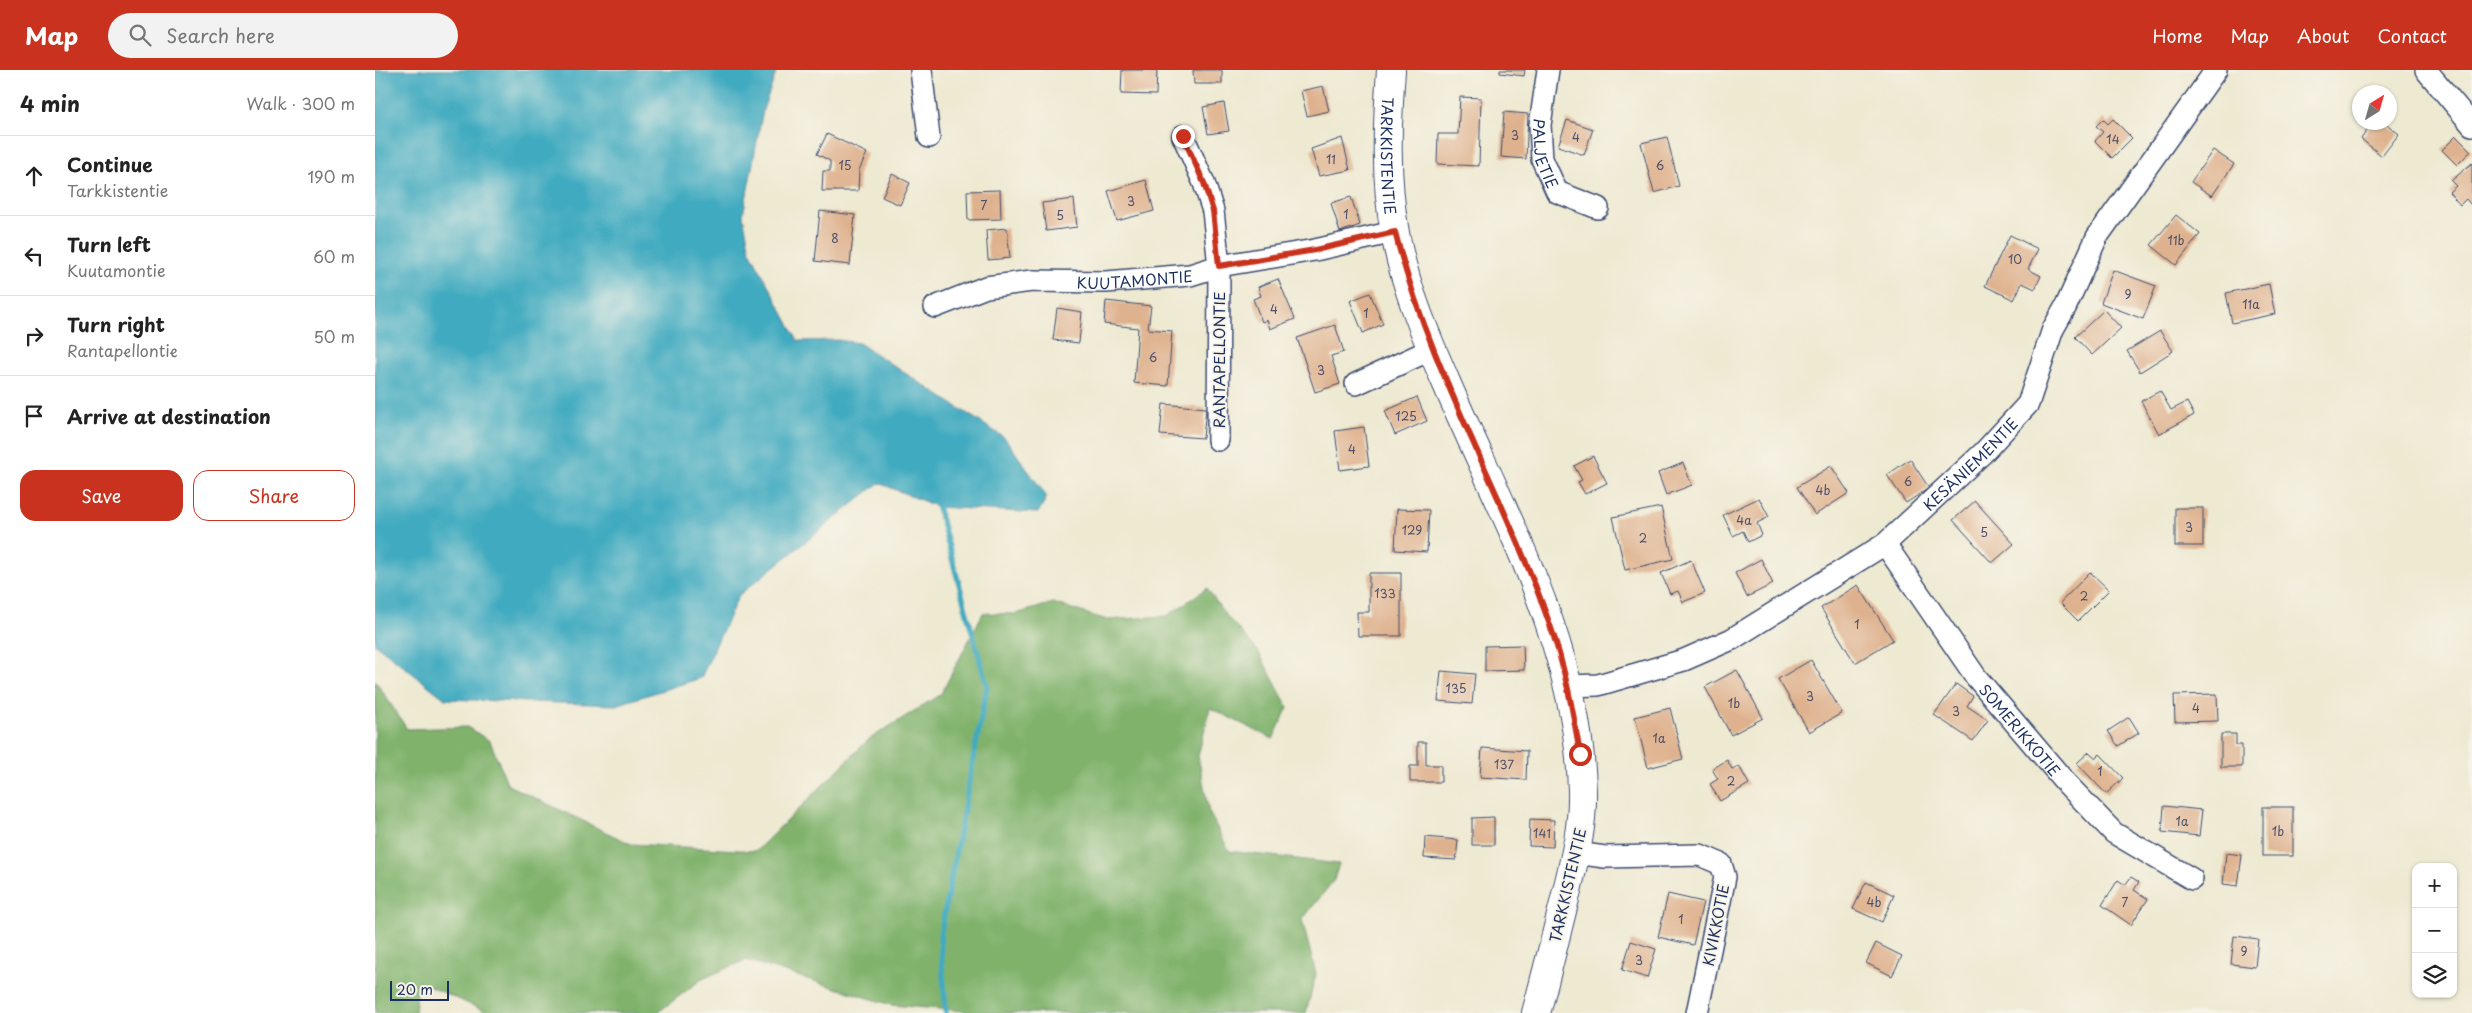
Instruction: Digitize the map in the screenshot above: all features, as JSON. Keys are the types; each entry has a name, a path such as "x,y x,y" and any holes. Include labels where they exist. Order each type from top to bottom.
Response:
{"street":[{"path":"921,70 929,137"},
{"name":"TARKKISTENTIE","path":"1391,70 1388,151 1395,232 1405,274 1432,350 1529,566 1551,628 1567,686 1580,754 1582,828 1537,1013"},
{"name":"PALJETIE","path":"1548,70 1541,125 1543,159 1557,192 1597,208"},
{"name":"KESÄNIEMENTIE","path":"1567,686 1608,682 1684,660 1732,639 1885,544 1983,453 2028,404 2053,329 2066,306 2097,237 2216,70"},
{"path":"2426,70 2472,125"},
{"name":"RANTAPELLONTIE","path":"1183,136 1204,183 1213,211 1219,266 1218,440"},
{"name":"KUUTAMONTIE","path":"935,307 986,287 1032,281 1106,282 1155,279 1315,250 1395,232"},
{"path":"1356,384 1432,350"},
{"name":"SOMERIKKOTIE","path":"1885,544 1976,677 2066,783 2114,833 2192,879"},
{"name":"KIVIKKOTIE","path":"1576,853 1605,857 1700,855 1721,864 1725,877 1697,1013"}],"green space":[{"path":"1207,588 1224,613 1258,651 1288,707 1273,739 1210,708 1198,756 1209,812 1229,851 1339,864 1334,880 1302,920 1316,974 1306,1013 966,1013 965,1011 891,1005 746,960 702,979 657,1013 489,1013 418,981 415,1013 375,1013 375,680 407,729 467,727 490,741 508,785 631,844 756,851 868,740 941,694 983,613 1016,614 1053,603 1107,620 1167,616"}],"water":[{"path":"375,70 777,70 763,110 743,215 750,251 798,341 838,340 859,343 1005,438 1047,497 1038,513 938,507 879,483 739,595 701,678 616,705 445,699 375,644"}],"building":[{"path":"1122,70 1157,70 1156,95 1121,94"},
{"path":"1193,70 1222,70 1222,84 1194,84"},
{"path":"1500,70 1525,70 1524,76 1500,73"},
{"path":"1323,86 1329,111 1307,116 1301,91"},
{"path":"1460,97 1481,98 1479,166 1437,164 1438,134 1458,134"},
{"path":"1224,103 1229,131 1208,134 1203,107"},
{"path":"1504,112 1528,114 1526,159 1501,157"},
{"path":"2103,119 2108,124 2113,119 2132,138 2112,158 2095,141 2103,132 2096,126"},
{"path":"1567,120 1593,129 1584,155 1558,146"},
{"path":"2367,130 2394,130 2399,134 2382,156 2361,139"},
{"path":"827,134 867,153 859,170 858,191 822,191 823,171 830,171 830,161 817,154"},
{"path":"2456,136 2471,151 2457,165 2442,150"},
{"path":"1667,137 1679,186 1654,193 1641,143"},
{"path":"1342,138 1350,170 1319,176 1311,149"},
{"path":"2213,150 2234,164 2212,196 2191,182"},
{"path":"2472,163 2472,206 2466,199 2460,205 2449,192 2456,186 2451,181"},
{"path":"892,174 910,183 900,205 882,197"},
{"path":"1146,180 1154,211 1117,221 1108,191"},
{"path":"1000,190 1001,219 968,220 967,191"},
{"path":"1351,197 1360,225 1340,232 1331,203"},
{"path":"1074,199 1077,227 1046,231 1042,203"},
{"path":"820,211 855,215 850,265 815,261"},
{"path":"2176,215 2200,234 2176,265 2151,245"},
{"path":"1007,228 1010,258 988,260 986,230"},
{"path":"2010,235 2038,249 2028,269 2041,276 2035,289 2022,283 2014,300 1985,286"},
{"path":"2113,270 2156,286 2143,319 2101,303"},
{"path":"1278,279 1295,319 1270,329 1267,320 1262,322 1253,299 1261,296 1258,287"},
{"path":"2269,284 2275,314 2232,323 2226,293"},
{"path":"1370,293 1383,324 1363,333 1350,301"},
{"path":"1106,301 1151,306 1148,329 1172,331 1168,386 1134,383 1138,328 1104,324"},
{"path":"1057,308 1082,312 1079,343 1053,340"},
{"path":"2104,310 2121,328 2092,355 2075,337"},
{"path":"1335,325 1344,352 1331,356 1340,384 1315,392 1297,338"},
{"path":"2160,331 2173,351 2140,372 2127,351"},
{"path":"2160,391 2171,410 2187,402 2194,415 2159,434 2141,401"},
{"path":"1417,397 1427,421 1395,435 1385,411"},
{"path":"1163,404 1206,408 1203,438 1160,435"},
{"path":"1364,427 1369,466 1340,470 1335,431"},
{"path":"1593,456 1607,483 1585,494 1578,482 1582,480 1574,466"},
{"path":"1910,459 1929,488 1906,503 1887,475"},
{"path":"1683,463 1692,485 1666,495 1658,473"},
{"path":"1831,466 1849,493 1815,515 1797,487"},
{"path":"1759,498 1769,517 1757,523 1762,535 1748,542 1743,531 1733,536 1723,515"},
{"path":"1975,501 2014,544 1992,563 1953,520"},
{"path":"1661,507 1673,559 1625,570 1613,517"},
{"path":"2175,508 2203,508 2203,546 2175,546"},
{"path":"1397,509 1429,510 1427,552 1395,550"},
{"path":"1761,559 1773,584 1747,597 1735,573"},
{"path":"1691,560 1705,593 1683,602 1678,591 1670,594 1661,573"},
{"path":"2090,572 2109,590 2078,621 2060,603"},
{"path":"1369,573 1401,573 1401,636 1358,636 1357,612 1369,612"},
{"path":"1858,585 1893,640 1855,663 1821,608"},
{"path":"1523,645 1524,670 1485,671 1485,646"},
{"path":"1811,660 1842,713 1809,732 1778,679"},
{"path":"1737,670 1763,718 1731,735 1705,687"},
{"path":"1441,671 1475,674 1472,704 1438,701"},
{"path":"1956,684 1973,696 1967,706 1988,720 1973,741 1934,715"},
{"path":"2217,694 2218,721 2175,722 2174,695"},
{"path":"1670,708 1683,759 1648,768 1635,717"},
{"path":"2129,717 2139,733 2118,746 2108,731"},
{"path":"2221,734 2236,734 2236,745 2242,745 2242,767 2221,767"},
{"path":"1418,742 1426,742 1426,765 1441,765 1441,782 1410,782 1410,766 1418,766"},
{"path":"1482,748 1527,751 1526,780 1480,777"},
{"path":"2089,752 2096,758 2100,754 2123,778 2106,794 2077,763"},
{"path":"1727,760 1732,769 1739,766 1749,784 1720,801 1710,784 1718,779 1712,769"},
{"path":"2164,806 2202,810 2199,836 2162,832"},
{"path":"2263,807 2293,807 2293,856 2263,856"},
{"path":"1494,817 1494,845 1472,845 1472,818"},
{"path":"1530,819 1554,820 1553,847 1529,846"},
{"path":"1425,837 1458,840 1456,860 1424,858"},
{"path":"2226,853 2242,855 2238,886 2223,884"},
{"path":"2131,877 2139,882 2134,890 2148,899 2131,925 2102,905 2118,880 2125,885"},
{"path":"1866,882 1894,895 1882,922 1853,909"},
{"path":"1668,894 1703,902 1693,945 1658,937"},
{"path":"2234,936 2258,939 2255,967 2231,964"},
{"path":"1631,941 1656,949 1647,978 1622,970"},
{"path":"1876,943 1902,956 1892,976 1866,963"}],"waterway":[{"path":"938,507 987,686 940,936 946,1013"}],"route":[{"path":"1183,136 1204,183 1213,211 1219,266 1315,250 1395,232 1405,274 1432,350 1477,454 1529,566 1551,628 1567,686 1580,754"}]}
